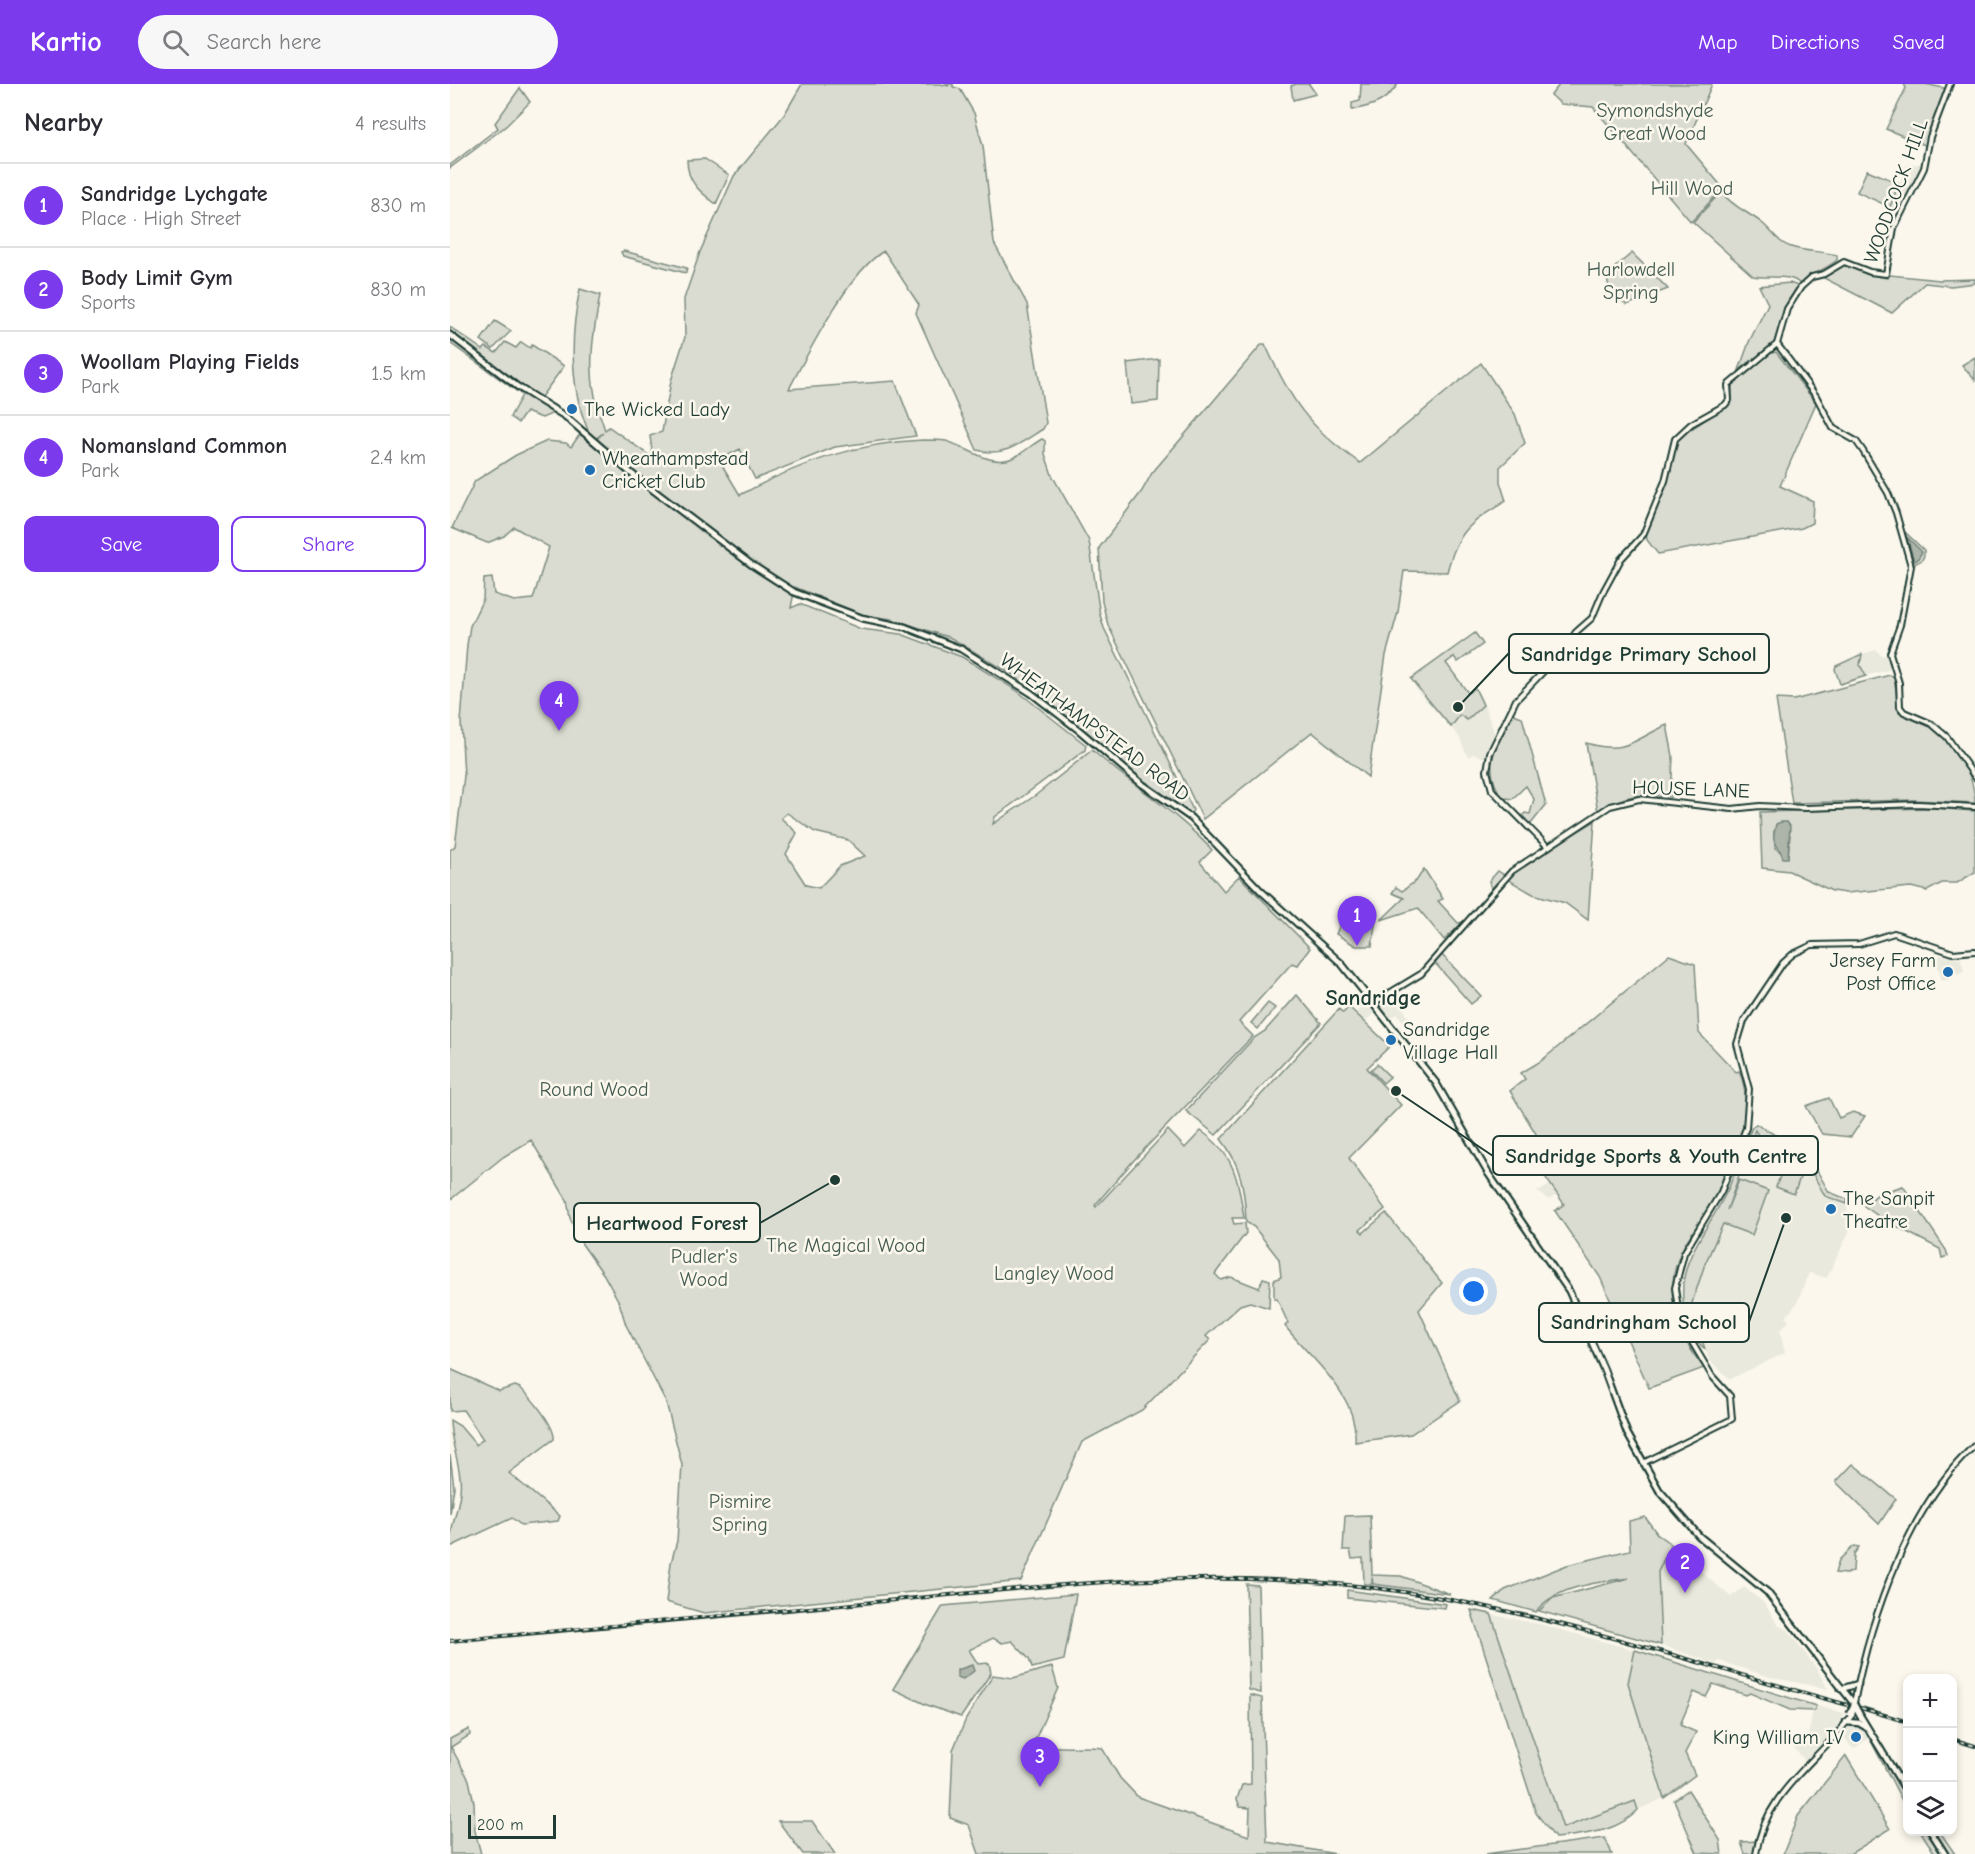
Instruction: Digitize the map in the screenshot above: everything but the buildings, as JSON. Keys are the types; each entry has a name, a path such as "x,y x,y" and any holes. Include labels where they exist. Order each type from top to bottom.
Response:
{"main road":[{"name":"WHEATHAMPSTEAD ROAD","path":"450,335 518,387 566,417 615,460 773,579 802,596 862,618 905,627 975,657 1031,693 1142,784 1184,813 1261,891 1341,963 1431,1076 1488,1173 1572,1298 1604,1370 1620,1417 1642,1464 1664,1497 1696,1533 1767,1592 1853,1702 1903,1786"},
{"path":"1841,1689 1858,1684"},
{"path":"1846,1722 1858,1723 1870,1730"},
{"path":"1933,1836 1945,1854"}],"street":[{"name":"WOODCOCK HILL","path":"1777,344 1790,302 1812,277 1824,274 1847,262 1870,272 1886,274 1894,228 1924,168 1930,136 1950,84"},
{"path":"1548,847 1496,796 1487,778 1489,758 1506,716 1522,693 1561,654 1576,632 1592,618 1621,559 1643,536 1665,481 1677,436 1691,424 1725,405 1729,400 1728,385 1777,344 1816,396 1830,424 1859,445 1880,478 1896,513 1911,558 1911,572 1900,625 1890,653 1899,683 1900,707 1904,712 1932,724 1947,737 1975,777"},
{"name":"HOUSE LANE","path":"1373,1003 1418,976 1507,875 1610,806 1633,799 1732,809 1760,806 1806,808 1918,804 1975,807"},
{"path":"1642,1464 1732,1419 1730,1396 1712,1376 1680,1322 1675,1288 1682,1259 1721,1192 1746,1128 1749,1089 1737,1044 1744,1021 1783,963 1793,954 1812,945 1859,944 1894,933 1953,952 1975,951"},
{"path":"1756,1854 1768,1815 1781,1792 1798,1771 1833,1740 1846,1722 1879,1611 1904,1549 1939,1488 1975,1445"}],"shaded area":[{"path":"1907,165 1923,165 1900,211 1890,207"},
{"path":"1907,537 1922,552 1917,560 1914,561"},
{"path":"1876,650 1881,655 1889,657 1892,669 1866,676 1860,665 1862,654"},
{"path":"1411,679 1456,679 1467,693 1475,688 1482,698 1495,735 1485,758 1473,754 1468,757 1458,735 1418,692"},
{"path":"1787,822 1790,826 1788,858 1783,858 1774,840 1776,824"},
{"path":"1940,955 1961,959 1964,971 1957,974 1956,970 1952,972 1953,978 1942,981 1936,961"},
{"path":"1394,993 1409,1018 1403,1021 1397,1014 1388,1020 1377,1005"},
{"path":"1369,1002 1376,1011 1365,1022 1356,1013"},
{"path":"1756,1129 1779,1153 1809,1167 1826,1196 1847,1204 1849,1232 1827,1278 1809,1273 1797,1303 1786,1317 1789,1321 1780,1330 1785,1353 1730,1379 1709,1360 1691,1306"},
{"path":"1551,1184 1558,1194 1549,1200 1535,1190 1540,1191"},
{"path":"1670,1546 1731,1597 1744,1587 1764,1603 1779,1626 1787,1629 1817,1669 1828,1689 1770,1677 1719,1661 1716,1664 1661,1645 1658,1572"},
{"path":"1492,1615 1539,1624 1635,1650 1628,1683 1664,1798 1638,1810 1634,1801 1563,1827"},
{"path":"972,1665 974,1671 963,1679 957,1677 957,1670"},
{"path":"1816,1706 1845,1713 1828,1742 1805,1761 1790,1743 1798,1737 1801,1739 1809,1732"},
{"path":"1855,1724 1873,1736 1853,1749 1842,1734 1849,1726"}],"green space":[{"path":"802,84 940,84 949,86 944,84 953,84 953,87 960,89 974,113 983,146 994,243 1027,304 1046,423 1043,429 1012,447 996,452 977,450 916,313 919,305 884,251 857,276 844,294 818,335 789,389 895,381 916,436 835,447 755,479 740,449 719,460 740,495 806,464 874,445 923,440 946,441 988,459 1006,460 1015,457 1042,439 1045,441 1045,454 1052,475 1089,541 1104,628 1193,810 1191,814 1149,787 1088,733 1012,674 951,638 892,619 863,615 795,587 791,608 800,604 861,629 901,634 962,657 1016,690 1086,745 1085,750 995,817 993,824 1036,795 1092,750 1184,823 1212,850 1200,862 1224,891 1239,876 1310,948 1298,965 1292,963 1239,1022 1253,1036 1134,1160 1095,1205 1096,1207 1168,1130 1185,1148 1201,1131 1221,1149 1233,1169 1244,1218 1232,1218 1234,1224 1245,1223 1246,1233 1215,1274 1221,1280 1231,1277 1259,1288 1263,1278 1270,1280 1269,1308 1250,1302 1240,1305 1206,1336 1210,1340 1142,1410 1082,1442 1021,1581 704,1613 666,1602 671,1563 677,1541 682,1465 666,1402 626,1325 619,1302 604,1275 582,1244 570,1218 567,1200 531,1140 503,1157 450,1200 450,850 455,846 464,776 461,722 467,645 470,626 483,599 484,579 492,578 494,594 514,601 533,599 549,547 514,527 504,536 487,543 452,528 475,481 516,455 547,441 566,443 571,447 583,430 595,441 603,433 596,438 591,436 575,383 574,325 580,289 600,295 592,348 592,379 605,430 609,427 653,458 650,436 662,432 671,381 685,337 684,299 700,252 734,176 784,115","holes":["787,813 815,832 848,840 865,856 840,866 819,888 806,885 786,854 797,833 781,818"]},
{"path":"1309,84 1316,94 1293,100 1291,86"},
{"path":"1361,84 1398,84 1389,95 1378,102 1352,110 1352,103 1360,101"},
{"name":"Symondshyde Great Wood","path":"1560,84 1712,84 1686,144 1723,188 1691,222 1593,107 1561,104 1551,95"},
{"path":"1904,84 1925,84 1948,89 1931,127 1927,146 1886,129 1906,88"},
{"path":"520,88 530,102 506,126 450,168 450,165 498,128 495,123"},
{"path":"705,159 729,175 716,204 696,186 689,174 687,160"},
{"path":"1867,170 1899,183 1890,207 1857,192"},
{"path":"1721,192 1736,206 1762,223 1786,245 1796,249 1837,255 1837,260 1800,284 1785,277 1753,276 1693,222"},
{"path":"621,252 687,268 686,273 623,256"},
{"name":"Harlowdell Spring","path":"1632,253 1668,289 1627,305 1611,294 1606,275"},
{"path":"1843,264 1868,274 1887,278 1890,275 1940,280 1975,279 1975,283 1951,286 1925,283 1892,313 1822,277"},
{"path":"1790,283 1798,286 1788,301 1774,343 1739,370 1749,342 1768,304 1759,286"},
{"path":"495,321 511,331 493,349 481,340"},
{"path":"450,327 483,350 486,347 496,353 505,342 516,348 521,342 530,348 532,345 564,366 541,397 556,412 542,418 526,412 518,423 510,417 522,395 450,343"},
{"path":"1262,344 1265,344 1293,397 1314,425 1360,463 1481,363 1515,414 1525,443 1500,467 1500,482 1506,501 1483,515 1467,529 1456,546 1447,572 1404,571 1398,612 1386,655 1368,777 1312,732 1203,819 1108,625 1102,602 1099,548 1142,491 1152,473"},
{"path":"1776,352 1816,403 1780,486 1813,501 1812,523 1802,528 1658,554 1647,540 1646,532 1671,467 1678,438 1732,402 1732,386 1769,354"},
{"path":"1975,357 1975,380 1962,365"},
{"path":"1159,359 1158,401 1131,404 1127,363"},
{"path":"1905,532 1924,550 1923,558 1913,564"},
{"path":"1475,633 1483,644 1458,662 1454,657 1446,663 1468,693 1475,688 1483,705 1467,720 1460,715 1451,727 1411,679"},
{"path":"1862,654 1860,665 1866,676 1840,684 1836,666"},
{"path":"1890,675 1894,677 1899,712 1921,721 1941,735 1963,761 1972,782 1975,803 1914,800 1792,803 1776,699 1794,700"},
{"path":"1511,713 1522,717 1546,805 1530,825 1522,816 1525,813 1530,814 1534,799 1526,786 1512,799 1507,798 1505,801 1493,778 1493,757"},
{"path":"1667,725 1673,756 1671,797 1633,796 1616,801 1598,812 1586,743 1620,747"},
{"path":"1932,808 1975,811 1975,872 1957,883 1942,883 1927,891 1911,887 1846,893 1832,891 1789,871 1762,868 1760,812","holes":["1774,832 1790,835 1788,857 1775,848"]},
{"path":"1595,821 1588,920 1565,903 1533,894 1507,879 1529,861"},
{"path":"1424,869 1443,899 1438,901 1458,923 1464,922 1444,940 1418,908 1381,920 1404,898 1392,893 1396,887 1402,891 1417,880"},
{"path":"1498,871 1504,875 1491,889 1489,881"},
{"path":"1348,906 1377,911 1372,946 1356,946 1336,934"},
{"path":"1441,954 1481,996 1471,1004 1434,962"},
{"path":"1669,955 1695,964 1699,1033 1736,1072 1739,1071 1746,1105 1740,1142 1734,1160 1710,1209 1686,1242 1674,1275 1674,1308 1678,1323 1693,1354 1704,1368 1649,1388 1600,1277 1555,1211 1564,1204 1535,1162 1547,1152 1510,1091 1525,1079 1521,1073 1541,1061"},
{"path":"1297,995 1321,1023 1216,1135 1186,1111"},
{"path":"1268,1003 1275,1008 1258,1029 1251,1023"},
{"path":"1349,1007 1390,1046 1367,1068 1401,1105 1349,1158 1385,1209 1360,1230 1363,1233 1386,1213 1442,1283 1419,1310 1460,1401 1411,1434 1355,1442 1354,1425 1341,1393 1285,1326 1288,1323 1277,1299 1274,1299 1274,1280 1281,1277 1279,1259 1254,1227 1246,1222 1241,1178 1228,1148 1221,1139 1339,1009 1343,1013"},
{"path":"1377,1064 1390,1077 1383,1083 1371,1070"},
{"path":"1829,1098 1839,1118 1853,1112 1865,1116 1851,1137 1822,1134 1806,1106"},
{"path":"1756,1124 1807,1153 1829,1192 1847,1199 1847,1204 1825,1196 1809,1167 1762,1142 1755,1130 1727,1210 1739,1180 1768,1191 1752,1235 1723,1224 1705,1264 1691,1306 1705,1349 1694,1336 1687,1320 1684,1309 1684,1277 1694,1249 1725,1195 1752,1127"},
{"path":"1786,1160 1804,1167 1794,1194 1776,1187"},
{"path":"1903,1186 1948,1256 1942,1258 1940,1249 1884,1220 1864,1206 1878,1194"},
{"path":"450,1369 499,1391 515,1386 520,1388 541,1412 551,1427 554,1439 509,1473 560,1516 558,1521 521,1525 512,1518 450,1547 460,1486 450,1420 460,1426 476,1445 483,1439 463,1410 450,1411"},
{"path":"450,1455 454,1487 450,1514"},
{"path":"1853,1464 1896,1499 1879,1524 1836,1482"},
{"path":"1370,1515 1372,1575 1401,1576 1450,1594 1373,1584 1372,1577 1372,1584 1364,1584 1363,1558 1352,1559 1350,1550 1343,1550 1345,1516"},
{"path":"1645,1517 1658,1535 1671,1544 1658,1572 1661,1645 1539,1611 1553,1598 1629,1578 1566,1591 1554,1596 1544,1603 1536,1612 1493,1600 1505,1590 1567,1565 1630,1550 1629,1521"},
{"path":"1854,1546 1859,1547 1854,1554 1853,1571 1846,1574 1835,1573 1839,1560"},
{"path":"1246,1584 1258,1585 1261,1693 1249,1690"},
{"path":"1347,1590 1446,1604 1445,1608 1347,1598"},
{"path":"1076,1594 1064,1660 1032,1668 1029,1659 1012,1641 1002,1643 993,1638 969,1650 978,1664 989,1663 991,1673 961,1717 927,1705 893,1689 943,1606"},
{"path":"1471,1610 1491,1614 1563,1828 1635,1801 1638,1810 1629,1818 1600,1831 1555,1838 1536,1813"},
{"path":"1635,1650 1816,1706 1814,1711 1790,1710 1750,1693 1746,1695 1713,1684 1706,1697 1694,1692 1680,1725 1696,1732 1685,1753 1695,1775 1664,1798 1628,1683"},
{"path":"1052,1667 1058,1688 1034,1742 1060,1747 1102,1748 1120,1778 1138,1797 1249,1836 1250,1808 1240,1807 1237,1799 1242,1785 1251,1784 1250,1695 1262,1698 1267,1842 1336,1854 979,1854 969,1825 950,1818 953,1750 966,1719 993,1675 1013,1678"},
{"path":"469,1729 470,1735 451,1747 469,1780 474,1803 475,1831 481,1854 450,1854 450,1739"},
{"path":"1873,1737 1903,1792 1903,1802 1870,1739"},
{"path":"1846,1756 1890,1829 1850,1854 1783,1854 1798,1816"},
{"path":"1688,1790 1720,1840 1722,1854 1697,1853 1674,1800"},
{"path":"778,1821 812,1821 835,1854 803,1854"},
{"path":"1924,1836 1932,1836 1943,1854 1935,1854"},
{"path":"1937,1836 1943,1836 1955,1854 1948,1854"},
{"path":"1605,1838 1612,1854 1485,1854"},
{"path":"1758,1841 1756,1854 1745,1854 1741,1842"}],"railway":[{"path":"450,1641 1069,1584 1185,1579 1300,1581 1421,1594 1483,1606 1605,1636 1848,1705"},
{"path":"1861,1708 1903,1721"},
{"path":"1957,1741 1975,1746"}],"place":[{"name":"The Wicked Lady","path":"572,409"},
{"name":"Wheathampstead Cricket Club","path":"590,470"},
{"name":"Sandridge Primary School","path":"1458,707"},
{"name":"Nomansland Common","path":"559,731"},
{"name":"Sandridge Lychgate","path":"1357,946"},
{"name":"Jersey Farm Post Office","path":"1948,972"},
{"name":"Sandridge Village Hall","path":"1391,1040"},
{"name":"Sandridge Sports & Youth Centre","path":"1396,1091"},
{"name":"Heartwood Forest","path":"835,1180"},
{"name":"The Sanpit Theatre","path":"1831,1209"},
{"name":"Sandringham School","path":"1786,1218"},
{"name":"Body Limit Gym","path":"1685,1593"},
{"name":"King William IV","path":"1856,1737"},
{"name":"Woollam Playing Fields","path":"1040,1787"}],"district":[{"name":"Sandridge","path":"1373,998"}],"park label":[{"name":"Hill Wood","path":"1692,188"},
{"name":"Round Wood","path":"594,1089"},
{"name":"The Magical Wood","path":"846,1245"},
{"name":"Pudler's Wood","path":"704,1268"},
{"name":"Langley Wood","path":"1054,1273"},
{"name":"Pismire Spring","path":"740,1512"}]}
